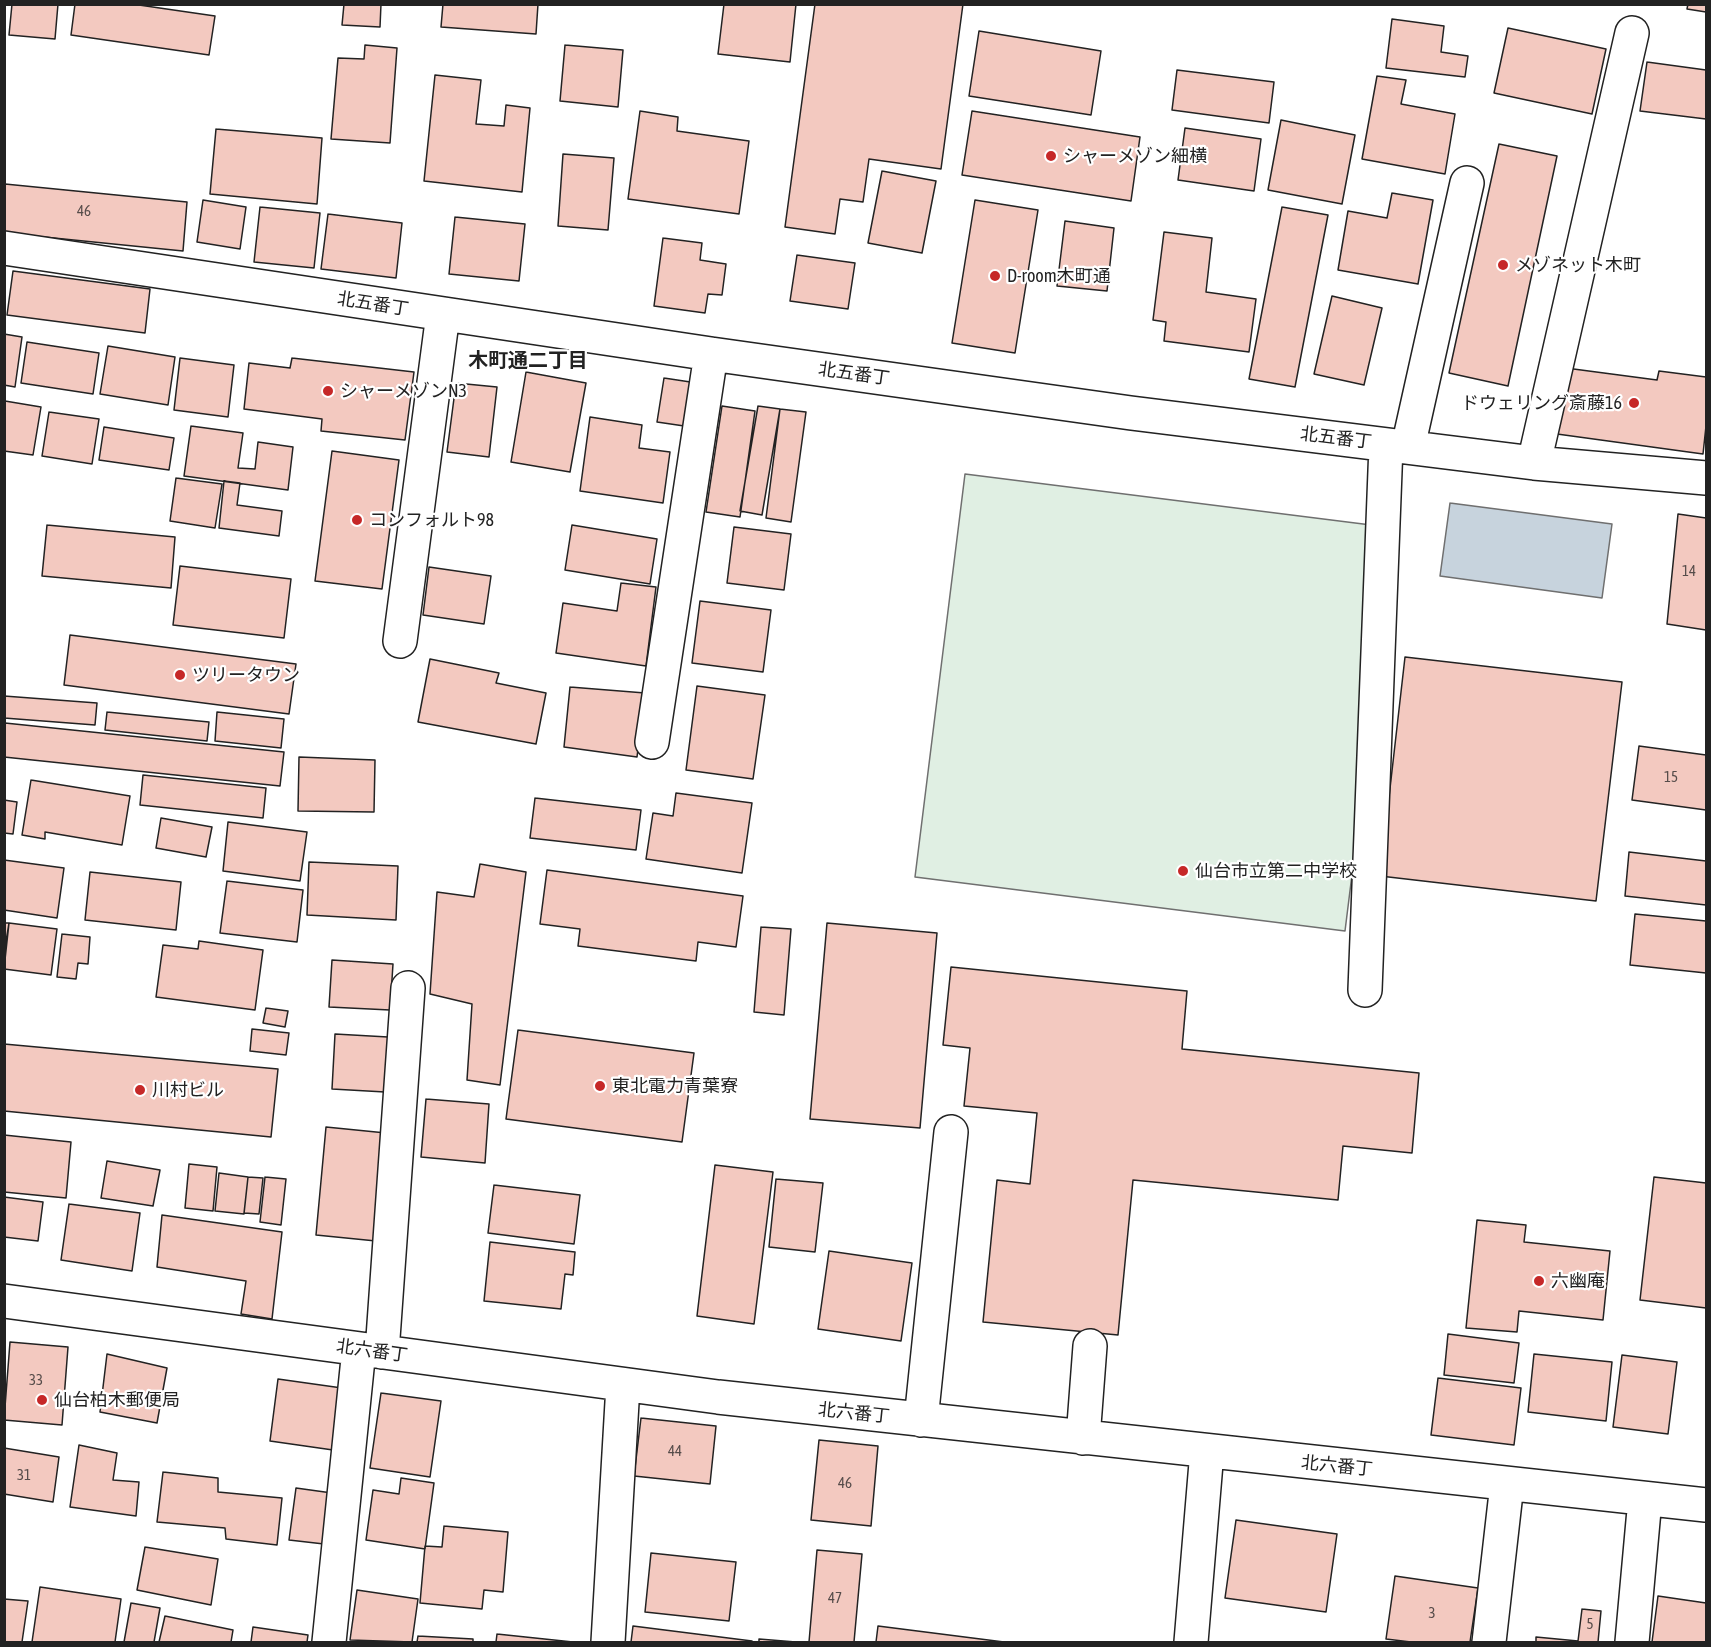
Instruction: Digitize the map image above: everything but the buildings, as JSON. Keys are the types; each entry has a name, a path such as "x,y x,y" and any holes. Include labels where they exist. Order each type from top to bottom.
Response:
{"street":[{"path":"1534,463 1632,33"},
{"path":"1365,990 1397,446 1467,183"},
{"name":"北五番丁","path":"4,248 711,354 1131,412 1534,463 1707,478"},
{"path":"400,641 443,314"},
{"path":"652,742 711,354"},
{"path":"329,1642 370,1351 408,988"},
{"path":"921,1420 951,1132"},
{"name":"北六番丁","path":"4,1301 623,1385 1083,1438 1707,1505"},
{"path":"1083,1438 1090,1346"},
{"path":"608,1642 623,1385"},
{"path":"1191,1642 1207,1451"},
{"path":"1489,1642 1507,1484"},
{"path":"1632,1642 1644,1499"}],"green space":[{"path":"965,474 1395,528 1345,931 915,877"}],"shaded area":[{"path":"1450,503 1612,524 1602,598 1440,576"}],"place":[{"name":"シャーメゾン細横","path":"1051,156"},
{"name":"メゾネット木町","path":"1503,265"},
{"name":"D-room木町通","path":"995,276"},
{"name":"シャーメゾンN3","path":"328,391"},
{"name":"ドウェリング斎藤16","path":"1634,403"},
{"name":"コンフォルト98","path":"357,520"},
{"name":"ツリータウン","path":"180,675"},
{"name":"仙台市立第二中学校","path":"1183,871"},
{"name":"東北電力青葉寮","path":"600,1086"},
{"name":"川村ビル","path":"140,1090"},
{"name":"六幽庵","path":"1539,1281"},
{"name":"仙台柏木郵便局","path":"42,1400"}],"district":[{"name":"木町通二丁目","path":"528,361"}]}
